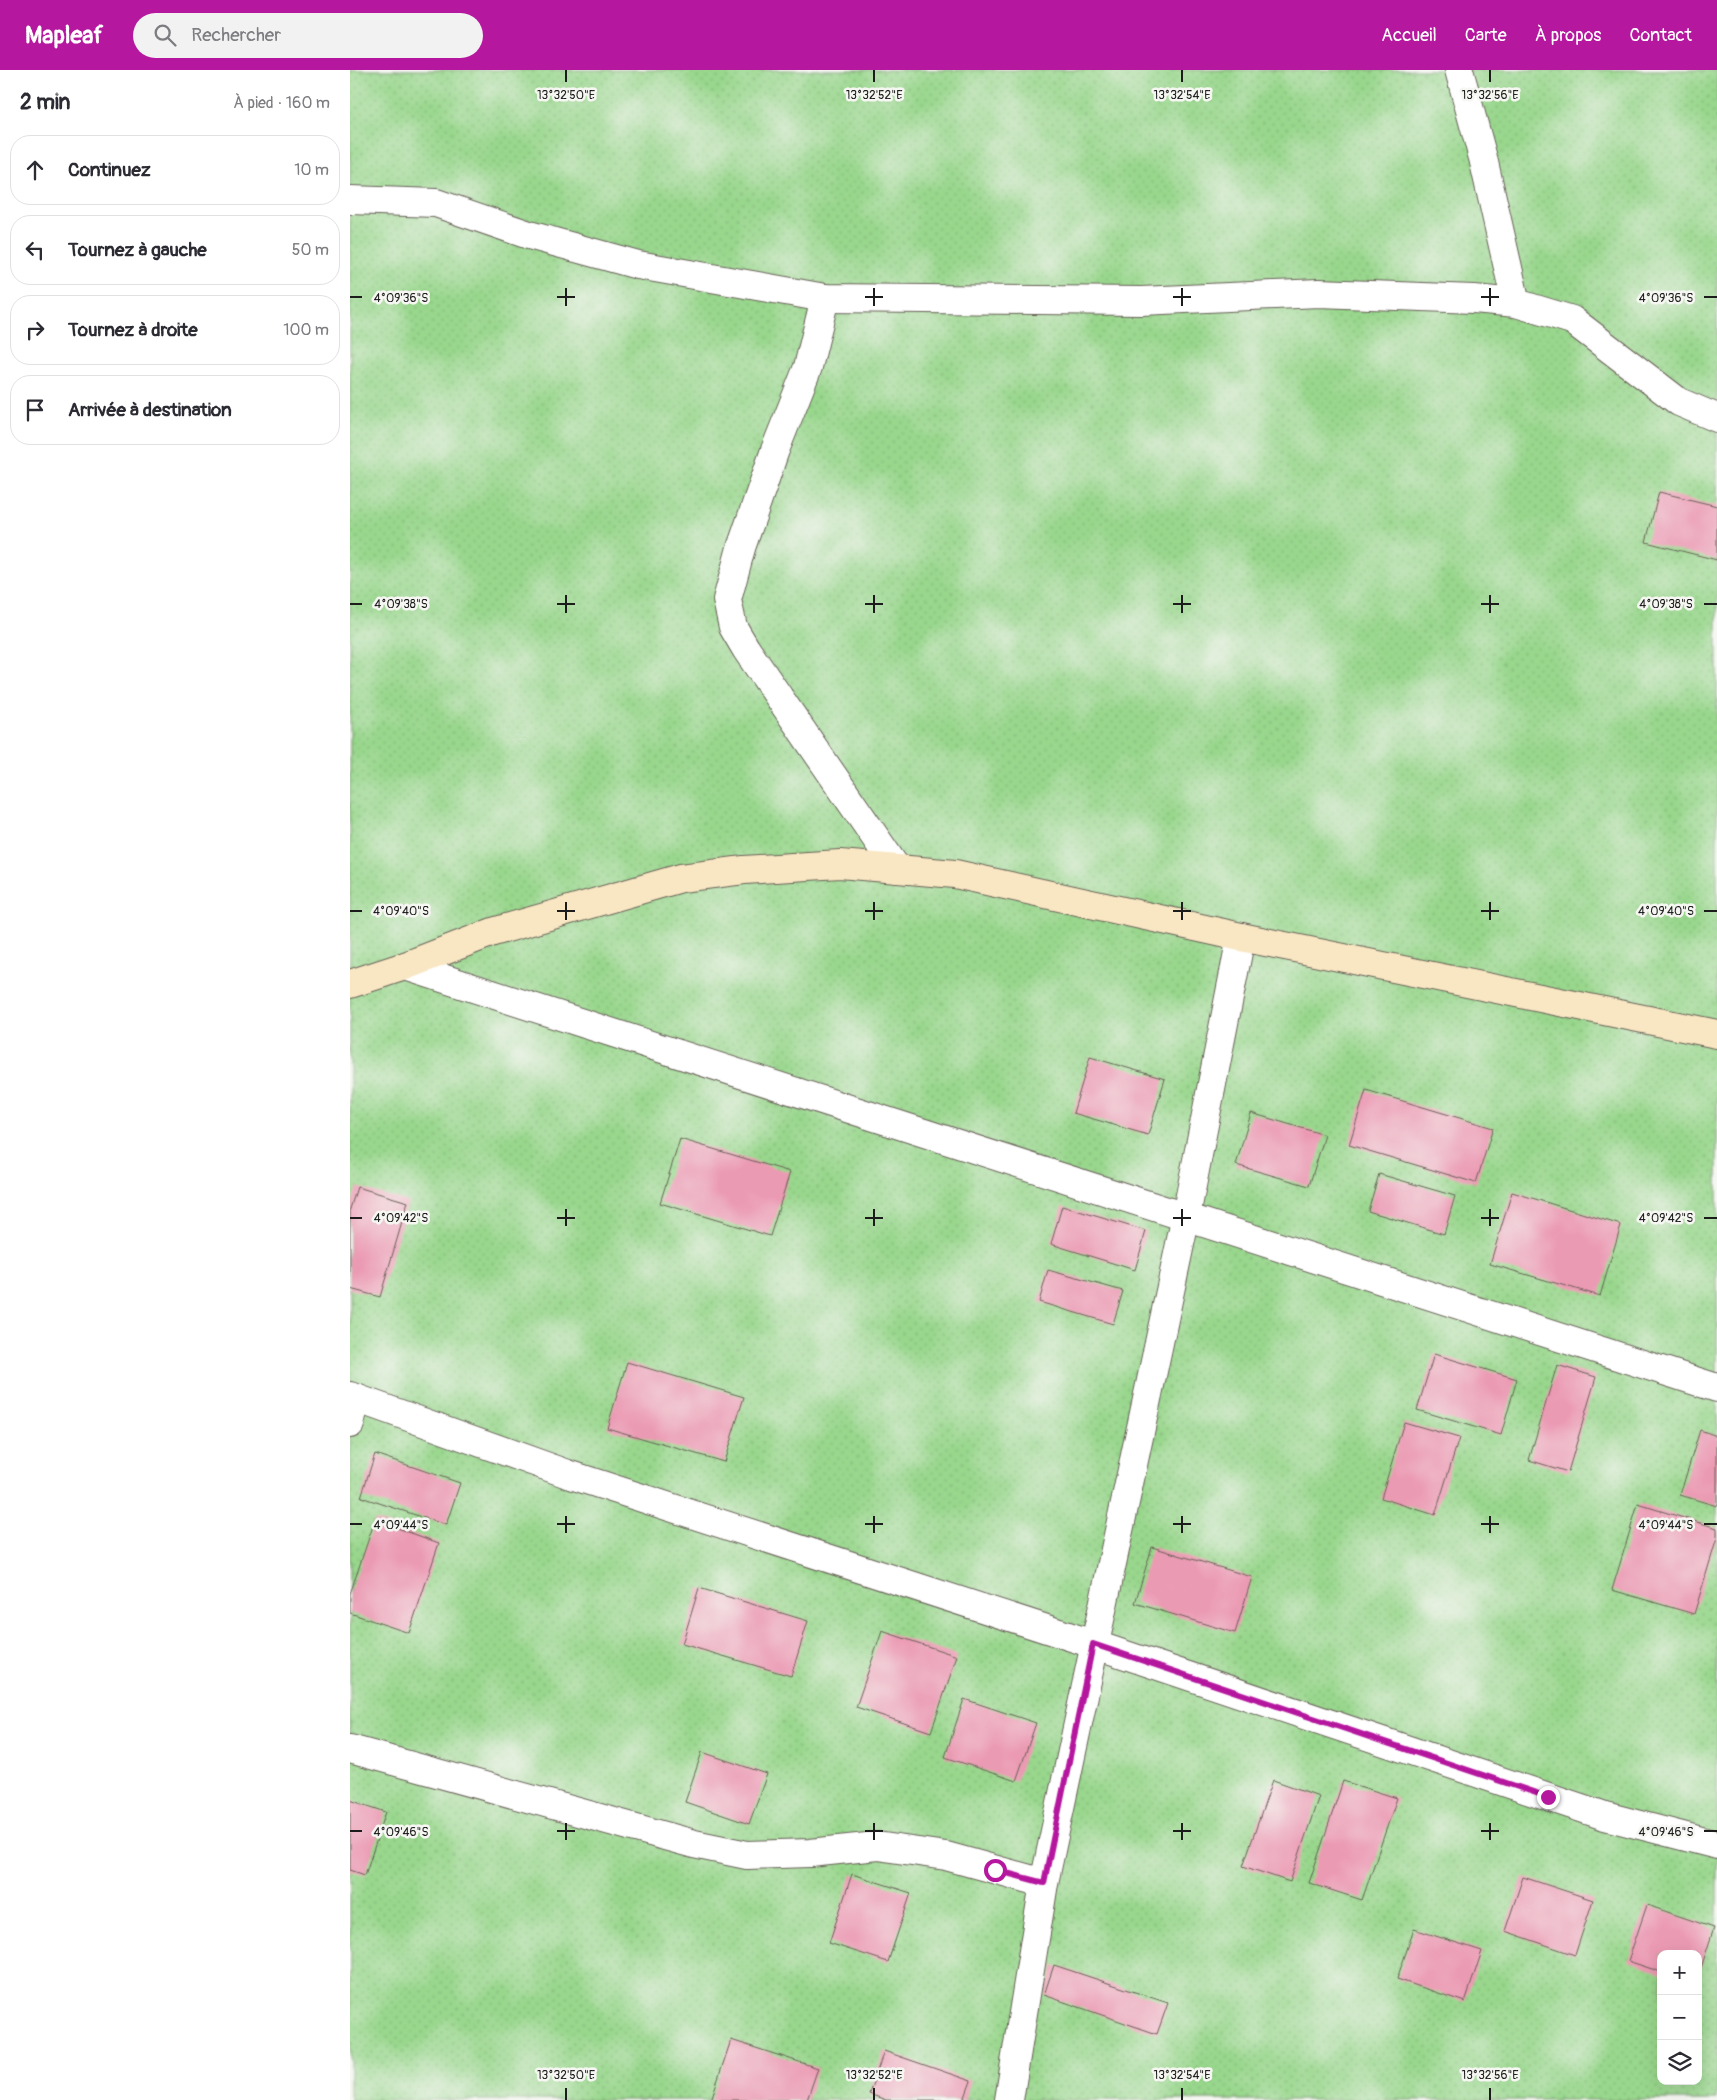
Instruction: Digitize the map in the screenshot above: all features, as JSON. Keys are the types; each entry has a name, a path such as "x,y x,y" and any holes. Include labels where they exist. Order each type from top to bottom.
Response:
{"street":[{"path":"1459,70 1483,158 1516,303"},
{"path":"350,200 436,203 529,235 638,265 825,298 1142,301 1320,293 1474,299 1516,303 1572,320 1679,402 1717,418"},
{"path":"825,298 808,367 775,450 740,548 727,600 733,627 746,650 898,869"},
{"path":"350,984 405,966 493,932 681,878 744,870 840,864 955,874 1241,937 1717,1034"},
{"path":"1009,2100 1044,1883 1093,1644 1186,1216 1241,937"},
{"path":"405,966 1717,1388"},
{"path":"350,1424 353,1397 568,1474 1093,1644 1605,1816 1717,1845"},
{"path":"350,1749 694,1844 747,1855 810,1853 878,1846 946,1856 1044,1883"}],"green space":[{"path":"350,70 1717,70 1717,2100 350,2100"}],"building":[{"path":"1659,492 1717,506 1717,560 1646,542"},
{"path":"1090,1057 1165,1079 1148,1135 1073,1113"},
{"path":"1366,1090 1493,1128 1476,1183 1349,1145"},
{"path":"1251,1113 1325,1135 1309,1186 1236,1165"},
{"path":"680,1139 790,1172 770,1236 660,1203"},
{"path":"1379,1174 1455,1196 1444,1234 1368,1211"},
{"path":"357,1187 408,1202 380,1297 350,1289 350,1209"},
{"path":"1512,1192 1621,1225 1600,1296 1490,1264"},
{"path":"1062,1206 1146,1231 1135,1270 1051,1244"},
{"path":"1048,1270 1123,1291 1113,1324 1039,1302"},
{"path":"1434,1354 1517,1379 1501,1435 1417,1410"},
{"path":"627,1362 744,1397 724,1462 607,1428"},
{"path":"1557,1365 1596,1377 1568,1472 1529,1460"},
{"path":"1404,1422 1459,1438 1435,1515 1381,1498"},
{"path":"1700,1430 1717,1436 1717,1506 1680,1495"},
{"path":"375,1454 460,1483 446,1525 361,1497"},
{"path":"1638,1504 1717,1528 1717,1538 1694,1614 1612,1590"},
{"path":"375,1520 439,1543 409,1633 350,1613 350,1594"},
{"path":"1152,1547 1252,1577 1235,1633 1135,1603"},
{"path":"699,1588 808,1621 791,1676 682,1644"},
{"path":"882,1631 957,1656 931,1732 856,1707"},
{"path":"964,1699 1036,1723 1016,1781 945,1757"},
{"path":"702,1752 767,1774 749,1824 685,1802"},
{"path":"1273,1780 1319,1796 1290,1882 1243,1866"},
{"path":"1343,1781 1397,1798 1362,1900 1309,1883"},
{"path":"350,1800 386,1812 365,1875 350,1870"},
{"path":"852,1874 911,1893 888,1962 829,1943"},
{"path":"1523,1877 1593,1900 1575,1955 1505,1931"},
{"path":"1647,1905 1714,1928 1702,1965 1702,1950 1657,1950 1657,1971 1628,1961"},
{"path":"1414,1929 1482,1951 1465,2002 1397,1979"},
{"path":"1054,1965 1168,2003 1157,2034 1044,1995"},
{"path":"731,2040 818,2068 807,2100 711,2100"},
{"path":"884,2051 971,2081 964,2100 886,2100 869,2094"}],"route":[{"path":"995,1870 1044,1883 1093,1644 1548,1797"}]}
